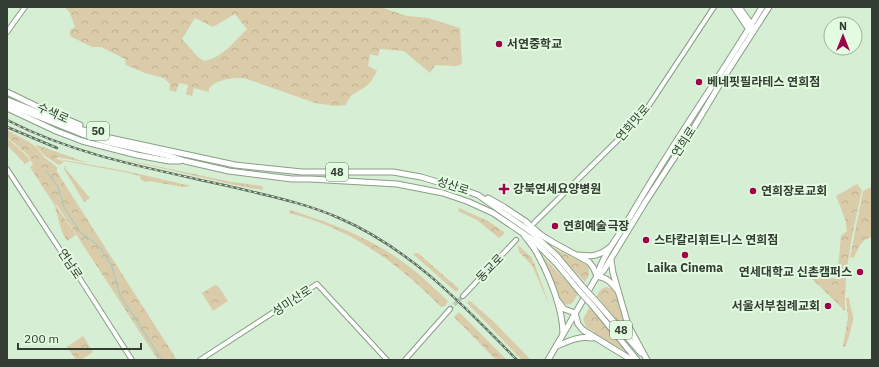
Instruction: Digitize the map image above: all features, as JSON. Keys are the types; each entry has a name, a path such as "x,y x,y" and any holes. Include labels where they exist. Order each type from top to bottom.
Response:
{"main road":[{"path":"734,7 751,29"},
{"path":"739,7 751,29"},
{"name":"연희로","path":"597,276 604,270 612,257 751,29 762,7"},
{"name":"연희로","path":"548,360 597,276 599,268 612,245 751,29 769,7"},
{"name":"수색로","path":"7,92 82,126 124,138 176,150 193,156"},
{"name":"48","path":"7,100 107,142 170,156 185,161"},
{"name":"48","path":"7,104 83,132 193,156"},
{"name":"수색로","path":"7,108 56,131 88,143 169,161 185,161"},
{"name":"성산로","path":"193,156 235,165 302,172 393,172 436,180 478,195 531,232 556,255 583,287 637,360"},
{"name":"성산로","path":"185,161 229,171 272,177 397,184 443,193 469,202 493,213 534,240 556,263 580,292 593,302 647,360"},
{"path":"478,195 488,198 504,207 525,221 541,235 589,262 597,276 604,277 618,291"},
{"path":"521,231 538,254 556,297 562,320 563,335"},
{"path":"574,254 595,256 603,253 612,245"},
{"path":"612,257 612,271 628,325 647,360"},
{"path":"556,297 564,309 575,313 580,327 588,334 632,360"},
{"path":"557,346 582,337 598,340"}],"street":[{"path":"7,32 26,7"},
{"name":"연희맛로","path":"534,223 622,138 642,116 714,7"},
{"name":"연남로","path":"7,169 132,360"},
{"name":"동교로","path":"463,296 516,240"},
{"name":"성미산로","path":"200,360 317,284 387,360"},
{"path":"405,360 450,309"}],"green space":[{"path":"65,7 380,7 407,16 428,18 460,28 462,64 456,66 435,65 430,73 404,51 380,49 378,56 370,54 368,66 377,71 371,81 352,96 346,105 336,106 315,103 244,78 220,81 209,88 209,92 194,88 192,96 186,94 188,85 179,83 176,92 169,90 170,84 164,78 145,73 126,65 125,59 101,47 92,47 70,36 70,30 75,27 70,13","holes":["235,14 247,29 222,53 216,57 204,61 199,58 182,39 195,18 213,27"]},
{"path":"7,130 36,147 45,158 57,167 57,172 177,360 158,360 57,205 55,206 30,167 33,165 28,155 7,137"},
{"path":"7,138 27,156 30,161 25,164 7,145"},
{"path":"37,145 88,163 57,157 57,159 64,162 59,165 45,156 36,146"},
{"path":"103,155 232,182 262,186 263,190 244,187"},
{"path":"58,159 126,171 191,186 183,187 149,181 146,182 141,180 140,176 129,173"},
{"path":"65,166 67,166 65,168 90,198 84,202 64,169"},
{"path":"857,184 862,190 852,235 846,280 845,311 807,274 813,267 826,277 837,279 841,236 847,231 845,219 836,196"},
{"path":"872,187 872,237 863,242 854,258 850,257 863,191"},
{"path":"56,206 76,235 67,241 62,232"},
{"path":"459,208 488,221 504,232 504,234 499,238 477,220 458,211"},
{"path":"290,210 353,233 383,249 416,272 448,301 445,306 441,307 408,276 372,249 332,228 289,213"},
{"path":"518,245 531,257 550,307 532,265 519,252"},
{"path":"552,247 587,265 589,274 585,282"},
{"path":"418,253 459,289 456,292 413,254"},
{"path":"540,253 578,294 571,304 566,305 559,301"},
{"path":"215,285 218,286 228,301 213,311 202,293"},
{"path":"607,287 612,289 615,293 628,331 626,333 597,296 600,290"},
{"path":"846,298 849,298 853,316 848,341 845,347 843,346 848,318"},
{"path":"469,300 495,323 531,360 522,360 467,303"},
{"path":"590,307 627,352 595,334 586,327 583,319"},
{"path":"459,312 507,360 496,360 454,317"},
{"path":"83,336 93,352 81,360 76,360 67,347"}],"waterway":[{"path":"46,171 58,187 64,207 80,232 99,246 111,264 120,295 162,360"}],"tunnel":[{"path":"450,309 463,296"}],"railway":[{"path":"7,120 35,133 92,154 278,198 339,218 365,231 413,262 456,299 517,360"},
{"path":"7,127 57,148"}],"place":[{"name":"서연중학교","path":"499,44"},
{"name":"베네핏필라테스 연희점","path":"699,82"},
{"name":"강북연세요양병원","path":"504,189"},
{"name":"연희장로교회","path":"753,191"},
{"name":"연희예술극장","path":"555,226"},
{"name":"스타칼리휘트니스 연희점","path":"646,240"},
{"name":"Laika Cinema","path":"685,255"},
{"name":"연세대학교 신촌캠퍼스","path":"860,272"},
{"name":"서울서부침례교회","path":"828,306"}]}
